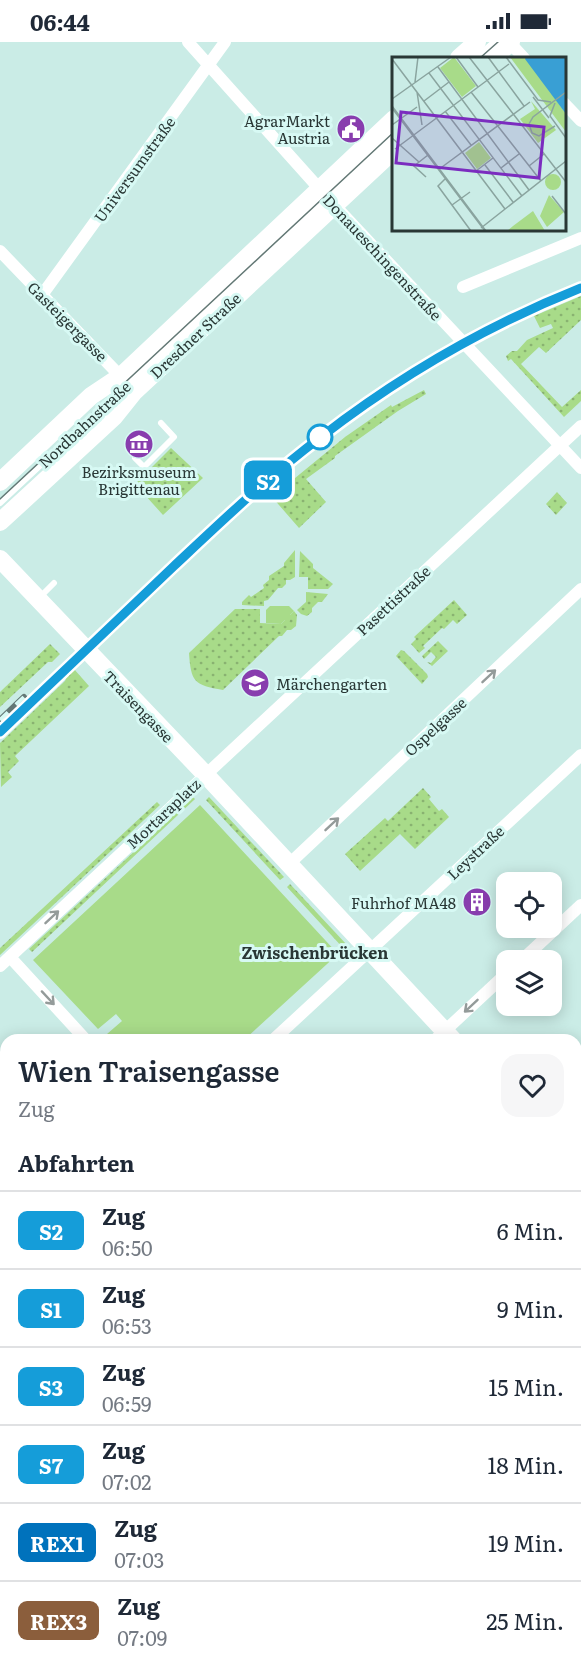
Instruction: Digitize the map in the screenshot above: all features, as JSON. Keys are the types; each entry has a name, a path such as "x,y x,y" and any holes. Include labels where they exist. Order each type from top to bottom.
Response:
{"main road":[{"path":"460,57 477,42"},
{"path":"494,57 506,42"},
{"name":"Dresdner Straße","path":"2,478 92,396 127,384 327,197 392,120"},
{"name":"Dresdner Straße","path":"327,197 392,151"},
{"name":"Dresdner Straße","path":"0,522 114,417 127,384"},
{"name":"Traisengasse","path":"0,559 205,774"},
{"name":"Mortaraplatz","path":"205,774 369,950"},
{"path":"369,950 441,1034"}],"street":[{"name":"Donaueschingenstraße","path":"188,42 327,197 581,468"},
{"name":"Universumstraße","path":"42,295 225,42"},
{"path":"506,42 523,57"},
{"path":"566,105 581,121"},
{"path":"463,287 581,238"},
{"name":"Gasteigergasse","path":"0,251 127,384"},
{"name":"Pasettistraße","path":"205,774 581,426"},
{"name":"Ospelgasse","path":"289,864 581,589"},
{"name":"Leystraße","path":"369,950 581,755"},
{"name":"Mortaraplatz","path":"10,957 205,774"},
{"path":"533,950 581,906"},
{"path":"279,1034 369,950"},
{"path":"0,966 10,957 81,1034"},
{"path":"447,1034 496,984"}],"lane":[{"path":"478,57 506,42"},
{"name":"Dresdner Straße","path":"327,197 392,136"},
{"name":"Nordbahnstraße","path":"0,503 127,384"},
{"path":"135,458 144,467 174,437 161,423"},
{"path":"38,599 54,583"}],"green space":[{"path":"581,296 581,320 546,353 539,347 521,364 562,407 581,390 581,401 564,417 511,359 508,361 506,356 512,351 517,351 527,340 553,328 551,324 540,328 534,316"},
{"path":"424,390 426,394 398,411 306,479 326,502 299,528 272,497 345,437 391,405 392,407"},
{"path":"171,448 203,478 163,515 135,484"},
{"path":"557,492 567,503 556,515 546,504"},
{"path":"295,550 295,577 286,580 282,588 278,588 268,600 264,601 264,606 242,605 249,595 251,597 264,588 263,585 269,580 269,576 284,566"},
{"path":"300,551 313,564 313,568 333,584 328,589 308,589 308,577 299,577"},
{"path":"306,592 328,594 322,602 318,602 312,608 312,612 307,616 297,610 306,602"},
{"path":"454,600 467,615 457,624 453,620 444,629 442,628 419,653 411,644 416,639 414,637"},
{"path":"270,606 289,606 294,611 290,615 290,621 285,620 281,624 266,623 266,610"},
{"path":"235,609 260,609 260,623 281,624 294,611 297,615 296,626 279,636 223,690 200,684 193,676 189,653"},
{"path":"438,641 448,651 432,666 427,662 431,663 436,657 431,652 424,659 422,656"},
{"path":"50,644 60,654 52,662 48,662 0,707 0,692"},
{"path":"401,650 427,674 428,677 422,684 396,656"},
{"path":"74,669 89,686 15,756 19,761 8,772 12,777 1,787 0,743 65,681"},
{"path":"423,788 439,811 442,809 449,817 415,849 400,834 360,871 345,854 385,818 388,821"},
{"path":"193,797 195,799 32,952 29,949"},
{"path":"209,797 284,877 280,880 206,800"},
{"path":"157,802 160,805 0,955 0,948"},
{"path":"200,805 338,954 250,1034 107,1034 122,1021 116,1014 98,1029 33,960"},
{"path":"290,884 347,945 344,949 287,887"}],"tram line":[{"path":"481,57 498,42"},
{"path":"0,499 392,134"}],"railway":[{"path":"0,732 230,514 321,437 382,393 479,335 581,288"},
{"path":"0,720 24,697"}],"train":[{"name":"S2","path":"0,732 238,507 321,437 367,403 427,364 517,315 581,288"}],"place":[{"name":"AgrarMarkt Austria","path":"351,129"},
{"name":"Bezirksmuseum Brigittenau","path":"139,444"},
{"name":"Märchengarten","path":"255,683"},
{"name":"Fuhrhof MA48","path":"477,902"}],"district":[{"name":"Zwischenbrücken","path":"315,952"}]}
